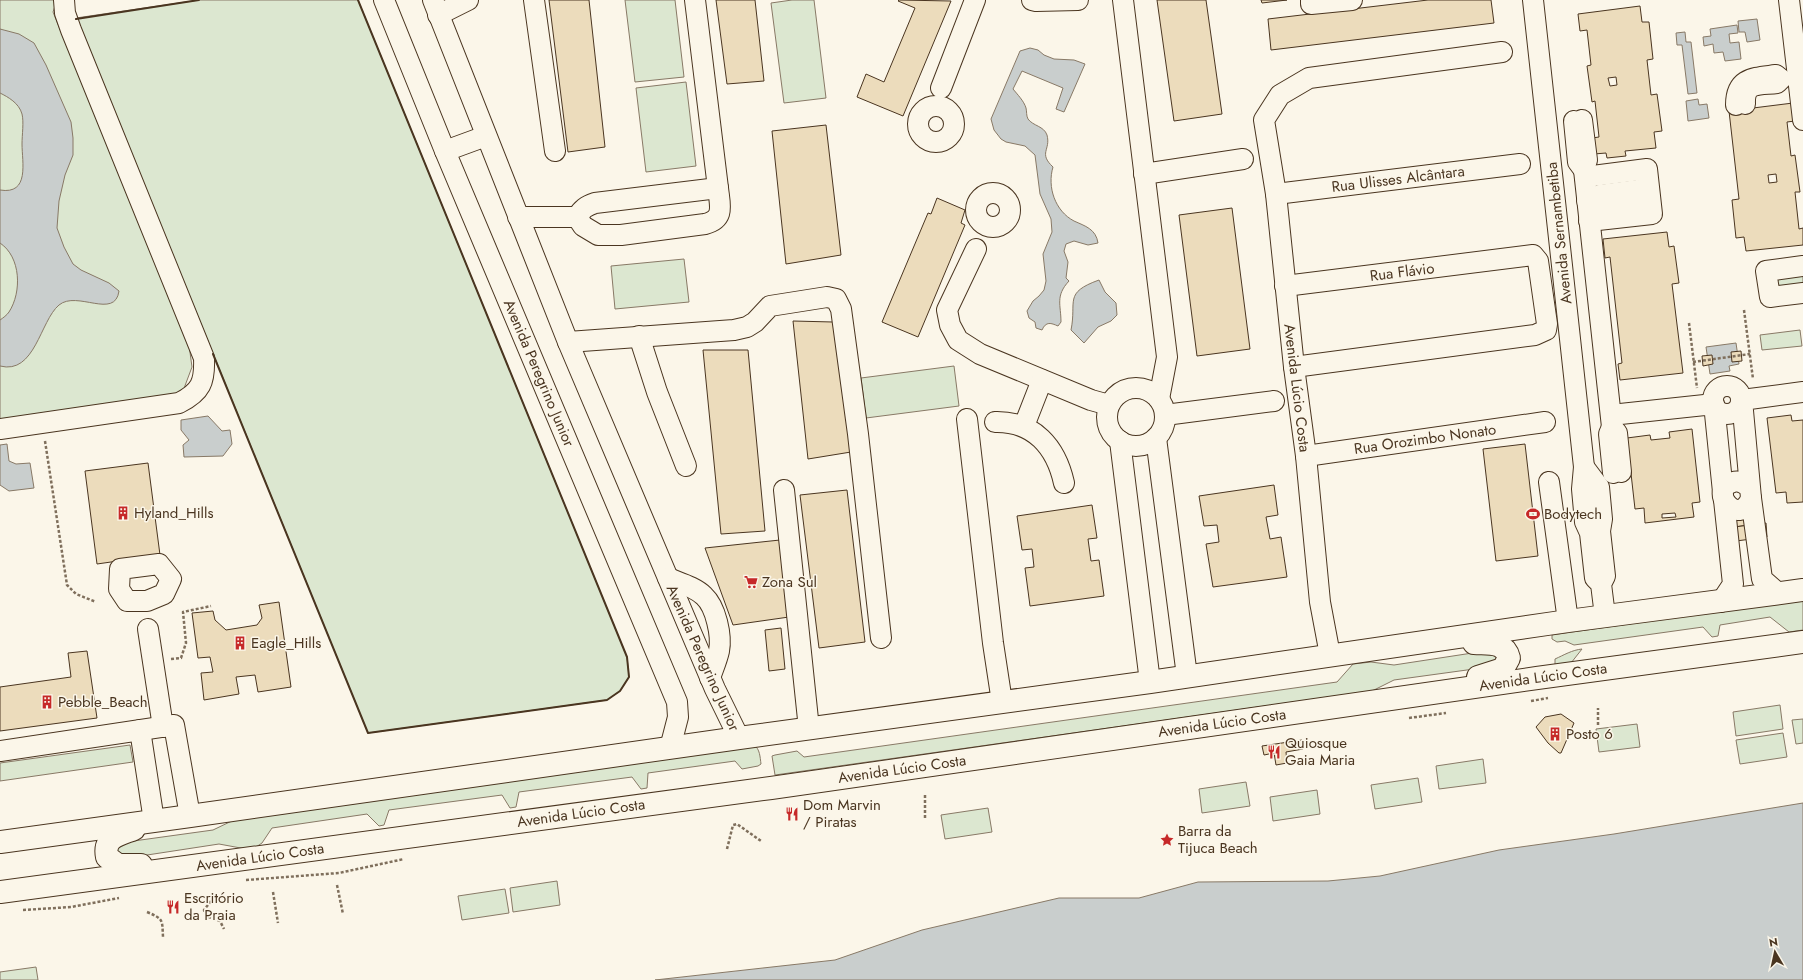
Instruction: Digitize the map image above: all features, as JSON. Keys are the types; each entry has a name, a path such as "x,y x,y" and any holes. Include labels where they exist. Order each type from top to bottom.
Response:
{"main road":[{"path":"0,842 1150,682 1568,621 1803,590"},
{"path":"1413,695 1503,669 1508,663 1509,658 1507,652 1498,644 1435,641"},
{"name":"Avenida Lúcio Costa","path":"0,892 771,788 1413,695 1803,642"},
{"path":"154,821 113,838 106,847 107,857 118,865 208,864"}],"street":[{"path":"0,429 179,403 193,395 199,388 203,381 205,371 204,358 71,30 65,13 64,0"},
{"name":"Avenida Peregrino Junior","path":"384,0 445,151 677,702 678,717 670,748"},
{"path":"435,7 468,0"},
{"path":"534,0 555,151"},
{"path":"576,217 583,226 598,235 621,235 705,224 713,222 718,218 720,211 718,188 695,0"},
{"path":"935,108 941,88 975,0"},
{"path":"1032,0 1036,2 1078,0"},
{"path":"1122,0 1167,357 1162,407 1162,427 1156,438 1148,443 1138,446 1129,445 1120,441 1109,429 1107,421 1109,405 1114,398 1128,389 1145,389 1162,407 1274,401"},
{"path":"1311,0 1311,4 1352,0"},
{"name":"Avenida Sernambetiba","path":"1533,0 1584,467 1599,487 1602,519 1600,531 1605,576 1601,584 1605,616"},
{"path":"1789,0 1789,78 1803,120"},
{"name":"Avenida Peregrino Junior","path":"435,7 568,342 710,678 739,738"},
{"name":"Avenida Lúcio Costa","path":"1330,655 1320,602 1306,456 1294,367 1276,194 1264,120 1280,95 1309,78 1502,52"},
{"path":"1741,105 1750,87 1778,83 1789,78"},
{"path":"1578,121 1578,162 1584,174 1611,416 1609,434 1617,472"},
{"path":"445,151 486,136"},
{"path":"1144,174 1243,159"},
{"name":"Rua Ulisses Alcântara","path":"1276,194 1520,164"},
{"path":"1584,174 1647,169 1652,214 1589,221"},
{"path":"518,217 576,217 587,206 595,204 718,188"},
{"path":"1587,201 1600,195 1639,195"},
{"path":"988,223 947,310 950,325 958,340 980,354 1042,380 1109,405"},
{"name":"Rua Flávio","path":"1285,286 1533,255 1538,261 1547,324 1546,330 1535,335 1294,367"},
{"path":"1803,266 1766,271 1770,298 1803,293"},
{"path":"568,342 734,330 748,327 755,322 770,306 827,297 836,300 841,309 858,434 881,638"},
{"path":"639,336 657,392 686,466"},
{"path":"1024,426 1042,380"},
{"path":"1744,390 1803,382"},
{"path":"1611,416 1709,395 1724,387 1744,390 1803,392"},
{"path":"1744,390 1750,493 1762,579 1778,593"},
{"path":"1709,395 1724,496 1733,584 1721,602"},
{"path":"967,419 993,643 1002,702"},
{"path":"995,422 1008,421 1024,426 1045,442 1053,453 1060,468 1064,483"},
{"name":"Rua Orozimbo Nonato","path":"1306,456 1544,422"},
{"path":"1156,438 1187,676"},
{"path":"1120,441 1150,682"},
{"path":"1549,482 1568,621"},
{"path":"1724,496 1729,484 1733,482 1743,482 1750,493"},
{"path":"784,490 810,729"},
{"path":"1729,548 1758,544"},
{"path":"159,564 171,578 164,594 157,597 147,602 128,601 120,589 120,569 159,564"},
{"path":"668,578 705,596 714,611 718,624 719,650 710,678"},
{"path":"148,629 157,597"},
{"path":"135,601 148,629 190,816"},
{"path":"0,751 169,726"},
{"path":"140,730 154,821"}],"path":[{"path":"1744,310 1750,354 1744,390"},
{"path":"1689,323 1694,362 1709,395"},
{"path":"1694,362 1750,354"},
{"path":"42,422 67,585 76,594 96,602"},
{"path":"169,660 181,658 186,643 182,612 211,606"},
{"path":"1598,708 1598,725"},
{"path":"925,795 925,818"},
{"path":"727,848 733,825 737,824 761,841"},
{"path":"337,885 342,914"},
{"path":"273,892 278,923"},
{"path":"211,901 204,910 206,916 220,921 224,929"},
{"path":"147,912 159,917 162,920 163,937"}],"green space":[{"path":"0,0 57,0 53,12 189,345 192,367 183,391 165,399 0,422"},
{"path":"199,0 358,0 627,657 629,677 620,691 607,700 368,733 76,18"},
{"path":"625,0 675,0 684,77 635,82"},
{"path":"792,0 814,0 826,98 784,103 771,3"},
{"path":"686,82 696,166 646,172 636,88"},
{"path":"684,259 689,302 615,309 611,266"},
{"path":"1803,273 1803,288 1778,291 1774,279"},
{"path":"1800,330 1802,346 1762,350 1760,335"},
{"path":"954,366 959,406 866,418 861,378"},
{"path":"1803,599 1803,630 1789,632 1770,617 1720,625 1718,636 1712,637 1703,627 1574,645 1565,641 1557,642 1552,639 1552,635"},
{"path":"1582,649 1571,663 1555,666 1555,659"},
{"path":"1492,650 1499,655 1496,666 1394,680 1372,691 775,775 772,756 797,751 804,757 1337,682 1353,664 1371,662 1394,665"},
{"path":"1780,705 1783,729 1736,736 1733,712"},
{"path":"1803,719 1803,743 1796,744 1792,720"},
{"path":"1637,724 1640,747 1599,752 1596,729"},
{"path":"1783,733 1787,757 1740,764 1736,740"},
{"path":"130,745 133,762 0,781 0,763"},
{"path":"754,745 759,751 760,756 761,764 758,766 742,769 735,761 648,773 647,788 641,789 632,777 519,792 516,807 510,808 502,795 389,810 384,825 379,826 367,814 272,828 262,843 256,847 246,849 219,844 121,859 114,847 119,843 213,830 238,818"},
{"path":"1483,759 1486,783 1439,789 1436,766"},
{"path":"1418,778 1422,802 1375,809 1371,785"},
{"path":"1246,782 1250,806 1202,813 1199,789"},
{"path":"1317,790 1320,814 1273,821 1270,797"},
{"path":"988,808 992,832 945,839 941,815"},
{"path":"557,881 560,905 513,912 510,888"},
{"path":"505,889 509,913 462,920 458,896"},
{"path":"36,967 38,980 0,980 0,972"}],"shaded area":[{"path":"1757,19 1760,40 1747,42 1745,32 1739,32 1738,21"},
{"path":"1737,25 1738,33 1729,34 1730,43 1739,42 1741,59 1725,61 1723,52 1714,53 1713,44 1704,46 1703,37 1711,36 1710,29"},
{"path":"0,29 19,34 34,43 46,65 71,122 73,155 65,175 59,201 57,228 64,247 73,264 81,270 109,283 119,291 116,299 110,303 103,304 67,301 59,305 52,313 36,345 29,355 21,363 12,367 0,366 0,320 8,313 13,304 16,295 17,275 16,266 12,257 7,249 0,243 0,190 10,190 16,187 22,176 23,121 21,110 10,99 0,93"},
{"path":"1685,32 1686,42 1691,42 1697,93 1688,94 1682,45 1677,45 1676,33"},
{"path":"1030,48 1038,50 1044,55 1054,59 1074,60 1085,64 1064,112 1056,109 1063,88 1022,71 1013,89 1025,105 1028,119 1046,132 1048,144 1046,158 1053,167 1051,182 1057,205 1067,217 1086,226 1092,231 1097,238 1098,243 1088,245 1074,241 1066,244 1064,251 1068,262 1066,278 1069,281 1060,296 1061,322 1058,326 1047,324 1042,330 1036,328 1035,322 1029,318 1027,311 1033,301 1044,290 1046,281 1043,254 1052,232 1051,219 1040,194 1035,155 1025,146 1006,142 1001,139 994,130 991,119 1020,51"},
{"path":"1698,99 1699,105 1707,104 1709,118 1688,121 1686,101"},
{"path":"1099,280 1105,292 1116,303 1117,315 1111,321 1098,327 1084,343 1071,330 1074,299 1080,289"},
{"path":"1736,343 1739,364 1729,366 1730,371 1710,374 1706,347"},
{"path":"208,416 222,431 230,430 232,444 223,456 184,457 183,445 189,440 181,430 181,420"},
{"path":"7,444 9,461 16,464 30,463 34,488 9,491 0,485 0,445"},
{"path":"1803,803 1803,980 655,980 835,960 922,930 1059,898 1139,898 1198,882 1328,881 1380,876 1499,850 1614,834"}],"building":[{"path":"549,0 589,0 605,147 568,152"},
{"path":"716,0 755,0 764,81 727,84"},
{"path":"1157,0 1206,0 1222,114 1174,121"},
{"path":"1261,0 1287,0 1262,3"},
{"path":"1428,0 1491,0 1494,23 1271,50 1268,19"},
{"path":"898,1 951,1 903,116 857,97 866,74 884,82 915,8"},
{"path":"1640,6 1642,22 1649,22 1653,59 1647,60 1651,95 1657,94 1662,131 1654,132 1656,148 1625,151 1626,156 1607,158 1606,153 1594,154 1592,138 1599,137 1595,101 1592,102 1587,66 1591,65 1587,30 1580,31 1578,14","holes":["1616,77 1617,85 1610,86 1608,78"]},
{"path":"1793,103 1795,121 1787,122 1791,156 1795,155 1800,192 1795,192 1799,229 1803,228 1803,245 1746,251 1744,237 1736,238 1732,200 1739,199 1729,111","holes":["1776,174 1777,182 1769,183 1768,175"]},
{"path":"826,125 841,255 786,264 772,131"},
{"path":"937,198 965,210 961,223 965,225 918,337 882,322 928,213 931,214"},
{"path":"1232,208 1250,349 1197,356 1179,215"},
{"path":"1667,232 1669,247 1674,246 1679,283 1672,284 1683,373 1620,380 1618,364 1622,363 1610,257 1605,258 1603,239"},
{"path":"793,321 833,322 851,452 808,459"},
{"path":"703,350 748,350 765,531 721,534"},
{"path":"1741,351 1742,361 1732,362 1731,352"},
{"path":"1712,355 1713,364 1703,366 1702,356"},
{"path":"1791,415 1792,421 1803,420 1803,502 1787,503 1786,492 1776,493 1767,418"},
{"path":"1692,429 1700,502 1692,503 1694,517 1645,523 1644,508 1635,509 1627,438 1650,435 1651,440 1670,438 1669,432","holes":["1675,513 1676,517 1662,518 1662,514"]},
{"path":"1525,444 1538,556 1496,561 1483,449"},
{"name":"Hyland_Hills","path":"148,463 160,555 97,564 85,471"},
{"path":"1274,485 1278,515 1266,517 1270,539 1281,537 1287,577 1213,587 1206,544 1219,542 1217,525 1204,526 1199,496"},
{"path":"847,490 865,642 819,648 800,495"},
{"path":"1092,505 1097,538 1088,539 1091,561 1099,560 1104,596 1030,606 1025,568 1034,567 1032,549 1022,550 1017,516"},
{"path":"1747,515 1748,525 1735,527 1734,516"},
{"path":"1766,523 1767,537 1736,541 1734,527"},
{"name":"Zona Sul","path":"780,540 789,617 733,625 705,548"},
{"name":"Eagle_Hills","path":"279,602 291,687 258,692 255,675 236,677 239,694 204,700 201,673 213,672 210,657 198,658 192,613 213,611 215,620 226,630 257,625 262,618 259,605"},
{"path":"781,628 785,669 769,671 765,630"},
{"name":"Pebble_Beach","path":"87,651 97,718 0,731 0,687 71,677 68,653"},
{"name":"Posto 6","path":"1561,714 1574,723 1561,753 1559,753 1548,743 1536,727 1545,717"},
{"name":"Quiosque Gaia Maria","path":"1302,740 1303,749 1286,752 1287,763 1276,765 1274,753 1264,755 1262,746"}],"wall":[{"path":"76,19 199,0"},
{"path":"213,354 368,733 607,700 620,691 629,677 627,657 358,0"}],"place":[{"name":"Hyland_Hills","path":"123,513"},
{"name":"Bodytech","path":"1533,514"},
{"name":"Zona Sul","path":"751,582"},
{"name":"Eagle_Hills","path":"240,643"},
{"name":"Pebble_Beach","path":"47,702"},
{"name":"Posto 6","path":"1555,734"},
{"name":"Quiosque Gaia Maria","path":"1274,752"},
{"name":"Dom Marvin / Piratas","path":"792,814"},
{"name":"Barra da Tijuca Beach","path":"1167,840"},
{"name":"Escritório da Praia","path":"173,907"}]}
